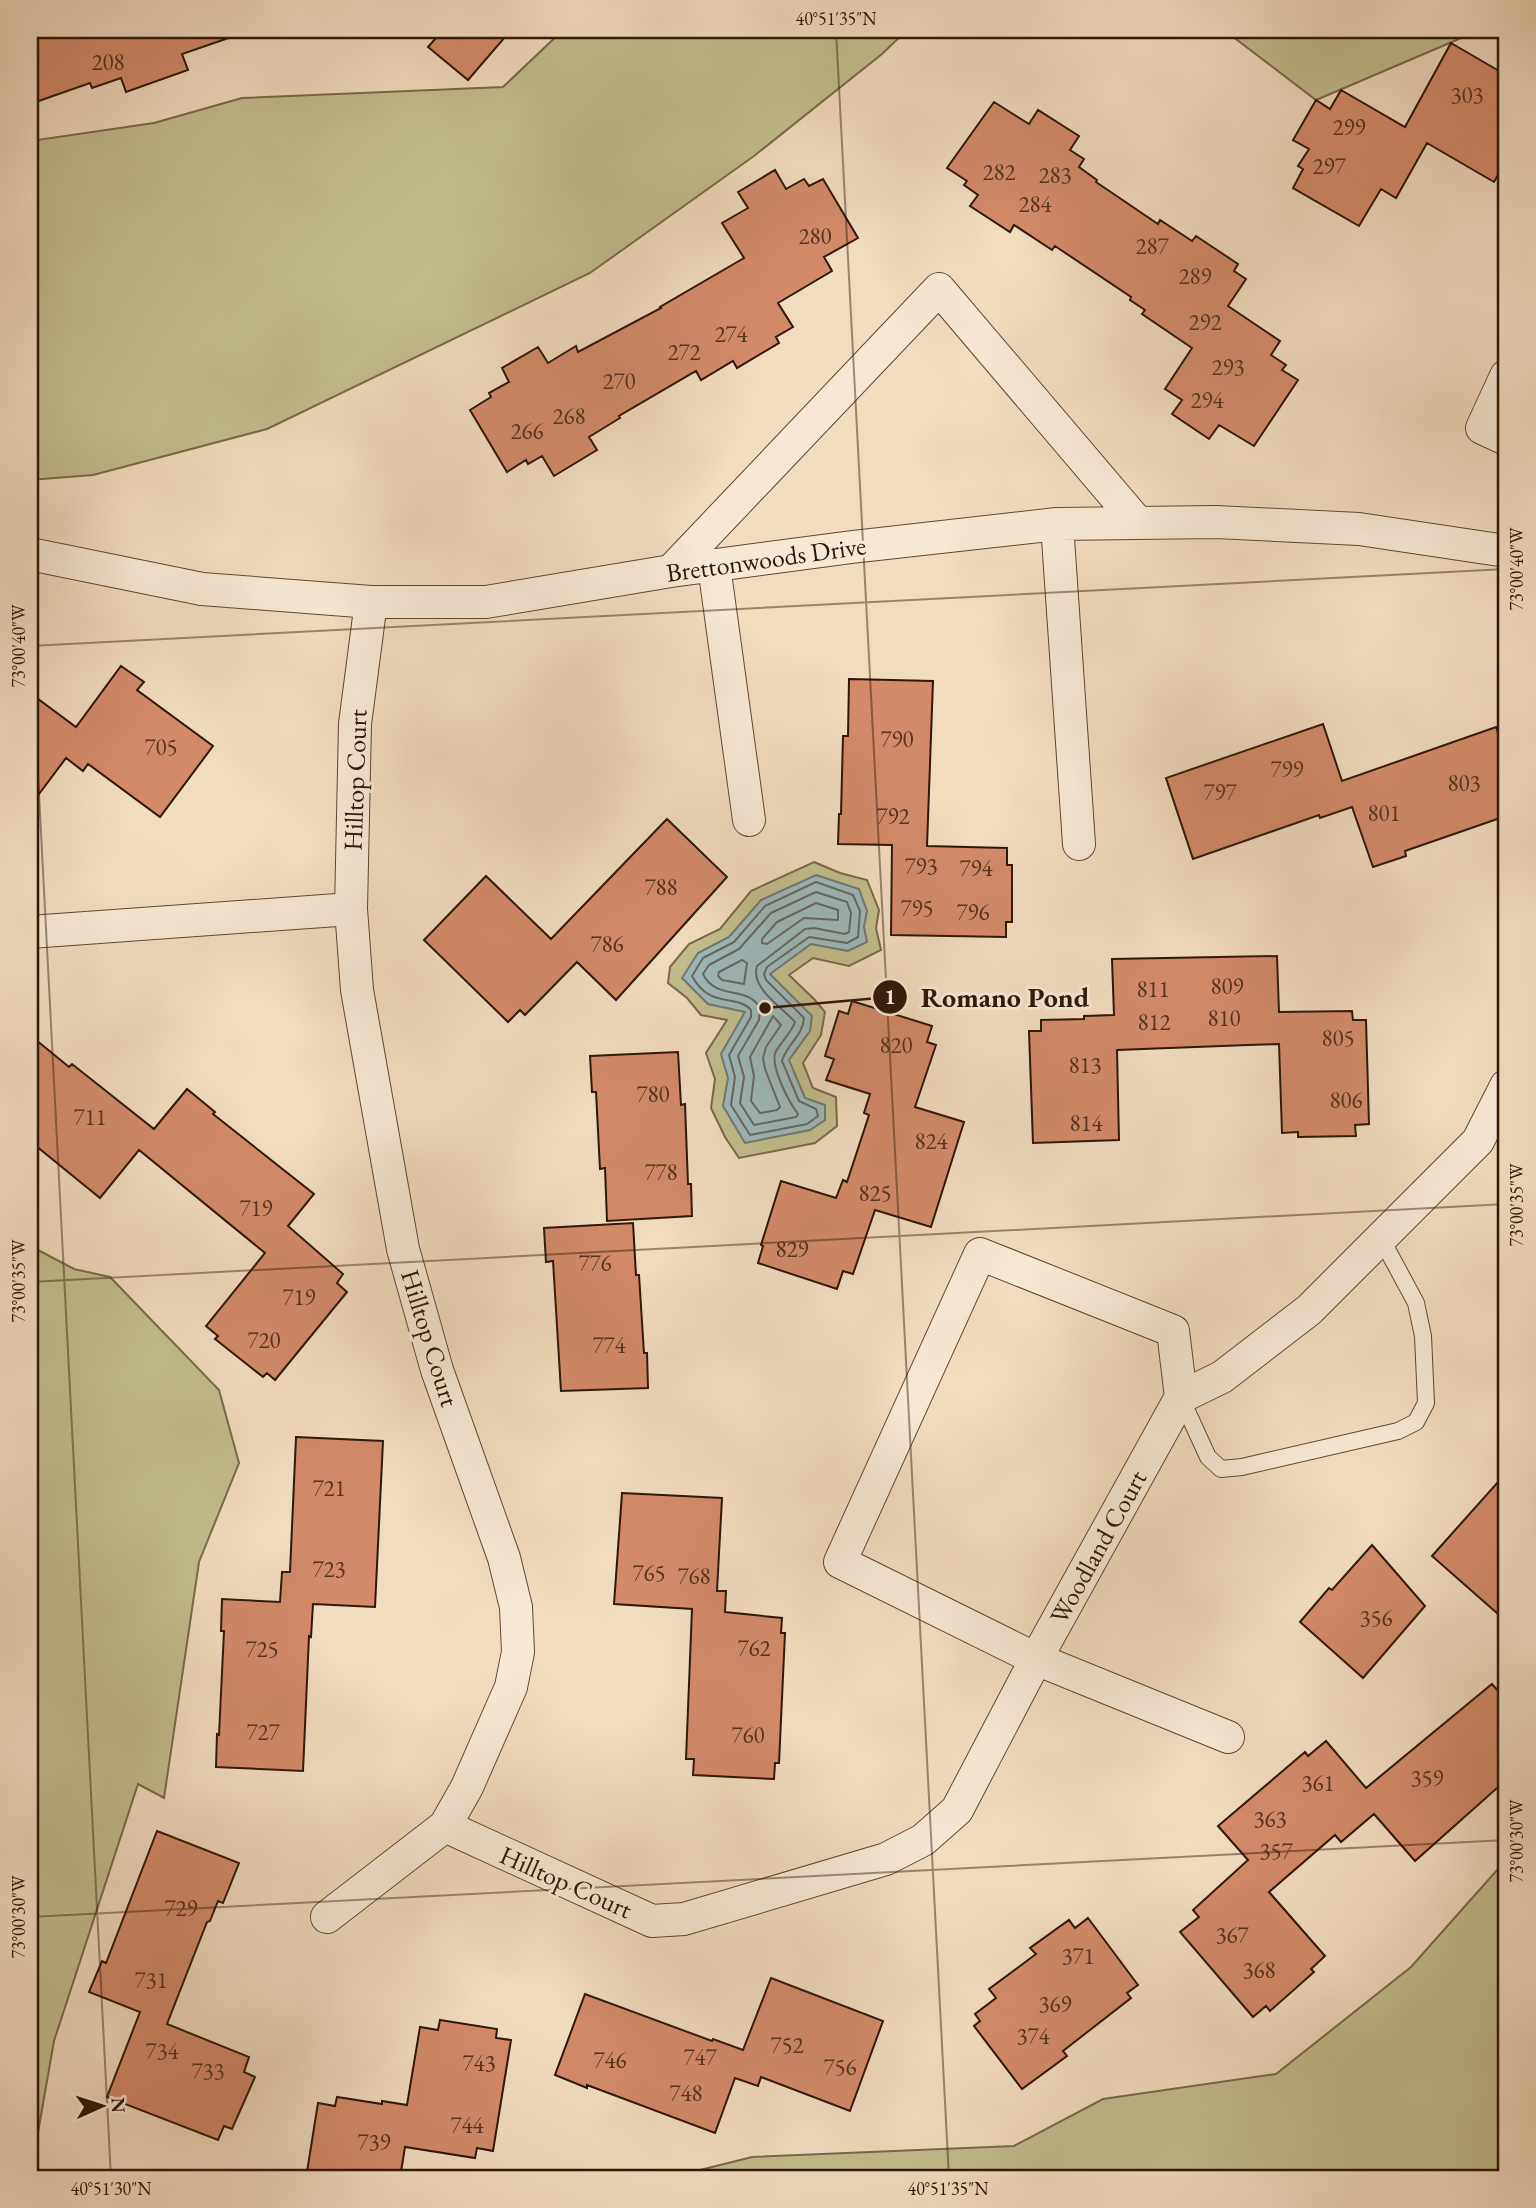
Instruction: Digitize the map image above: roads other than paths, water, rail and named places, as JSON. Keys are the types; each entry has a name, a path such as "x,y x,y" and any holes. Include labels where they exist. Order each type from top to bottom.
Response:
{"street":[{"path":"671,571 939,289 1138,523"},
{"path":"1506,376 1482,428 1506,439"},
{"name":"Brettonwoods Drive","path":"30,554 202,589 371,602 486,602 671,571 1057,524 1216,522 1359,528 1506,551"},
{"path":"1057,524 1079,844"},
{"path":"715,566 750,820"},
{"name":"Hilltop Court","path":"371,602 355,724 351,909 357,990 403,1249 437,1370 504,1558 516,1606 518,1652 511,1687 467,1787 445,1826 652,1921"},
{"path":"30,933 351,909"},
{"path":"1228,1737 1036,1659 840,1562 979,1254 1173,1331 1181,1397 1222,1377 1309,1310 1478,1141 1506,1086"},
{"name":"Woodland Court","path":"652,1921 684,1919 886,1860 923,1840 957,1810 1036,1659 1181,1397"},
{"path":"327,1917 445,1826"}],"lane":[{"path":"1181,1397 1208,1457 1220,1469 1242,1467 1398,1431 1416,1422 1426,1403 1423,1336 1416,1303 1381,1238"}],"water":[{"path":"816,875 859,889 867,911 864,927 867,942 848,951 811,944 770,974 812,1016 810,1031 789,1060 805,1098 825,1105 825,1120 810,1130 745,1143 723,1106 728,1078 721,1054 745,1012 708,1004 682,978 698,953 729,937 761,900"}],"place":[{"name":"Romano Pond","path":"765,1008"}]}
